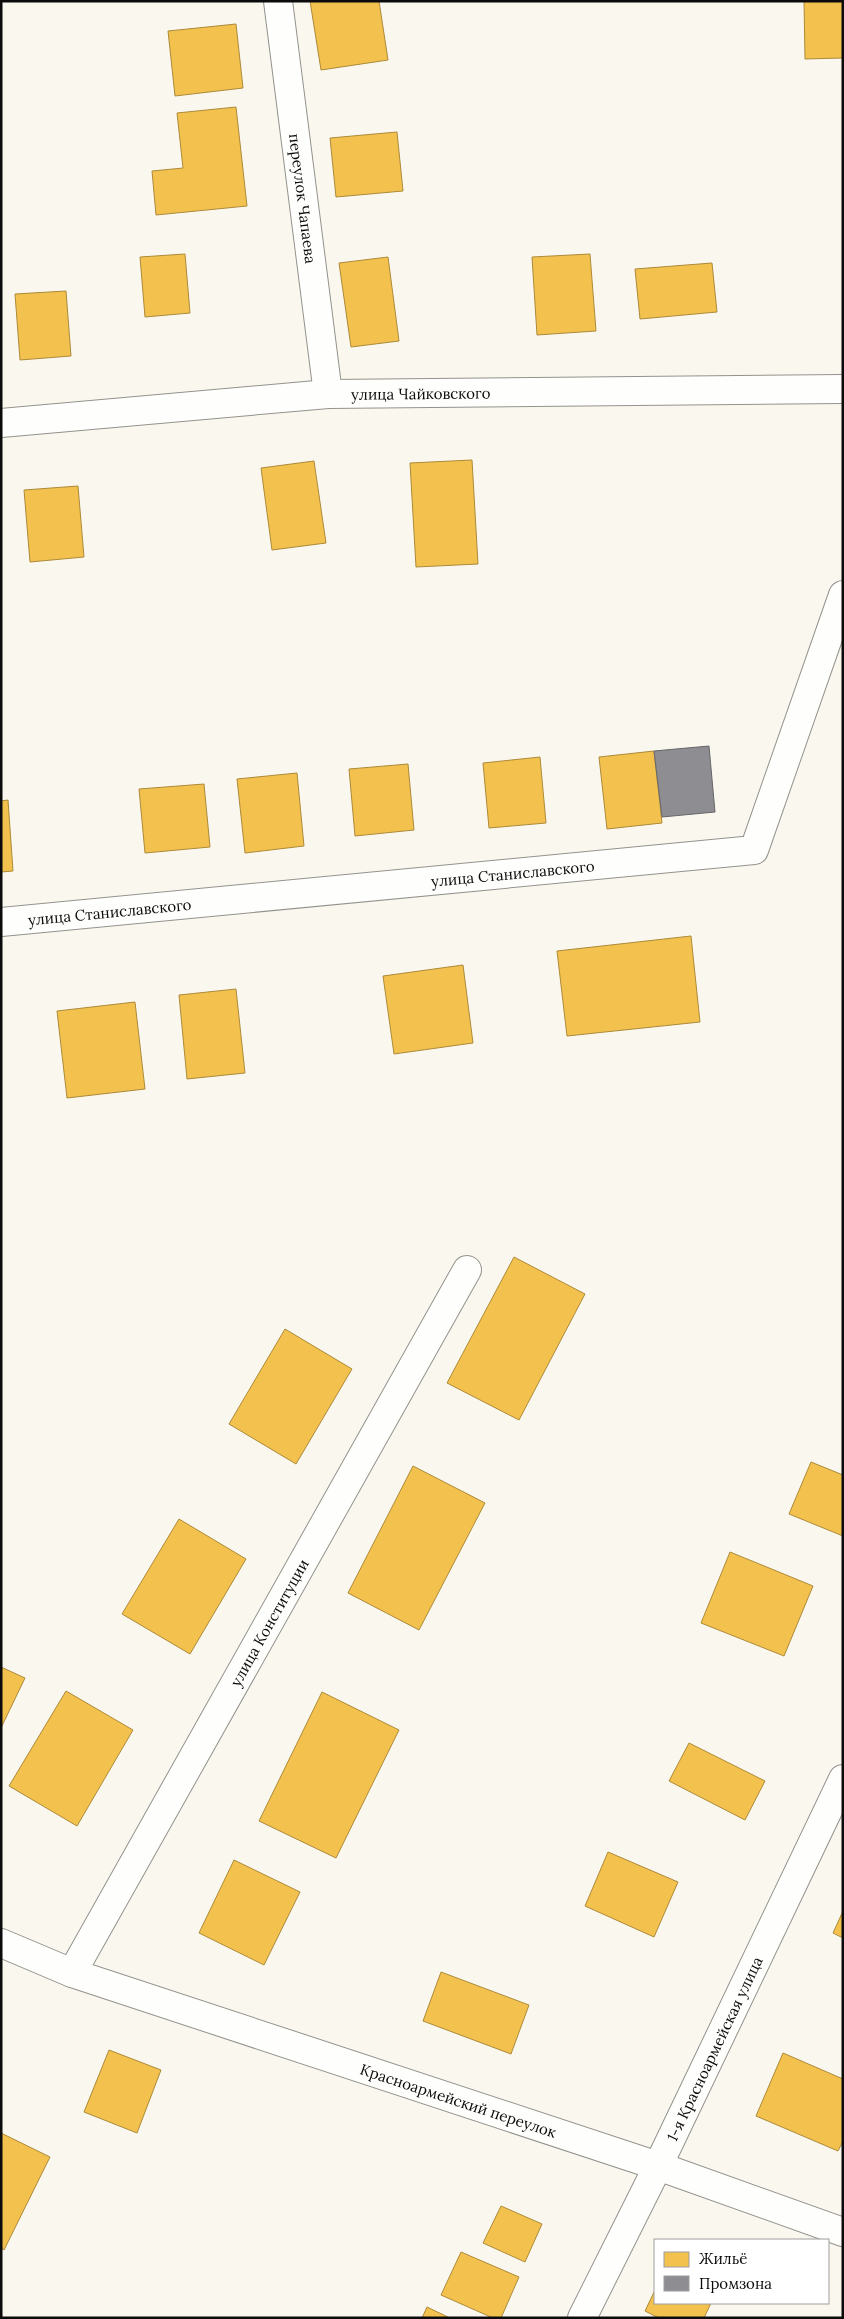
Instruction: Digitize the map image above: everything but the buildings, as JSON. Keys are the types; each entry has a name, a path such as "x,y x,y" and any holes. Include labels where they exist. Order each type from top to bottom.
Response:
{"street":[{"name":"переулок Чапаева","path":"278,1 328,394"},
{"name":"улица Чайковского","path":"1,423 328,394 843,389"},
{"name":"улица Станиславского","path":"1,922 754,850 843,595"},
{"name":"улица Конституции","path":"72,1974 467,1270"},
{"name":"1-я Красноармейская улица","path":"582,2318 658,2166 843,1779"},
{"name":"Красноармейский переулок","path":"1,1943 72,1974 658,2166 843,2232"}]}
